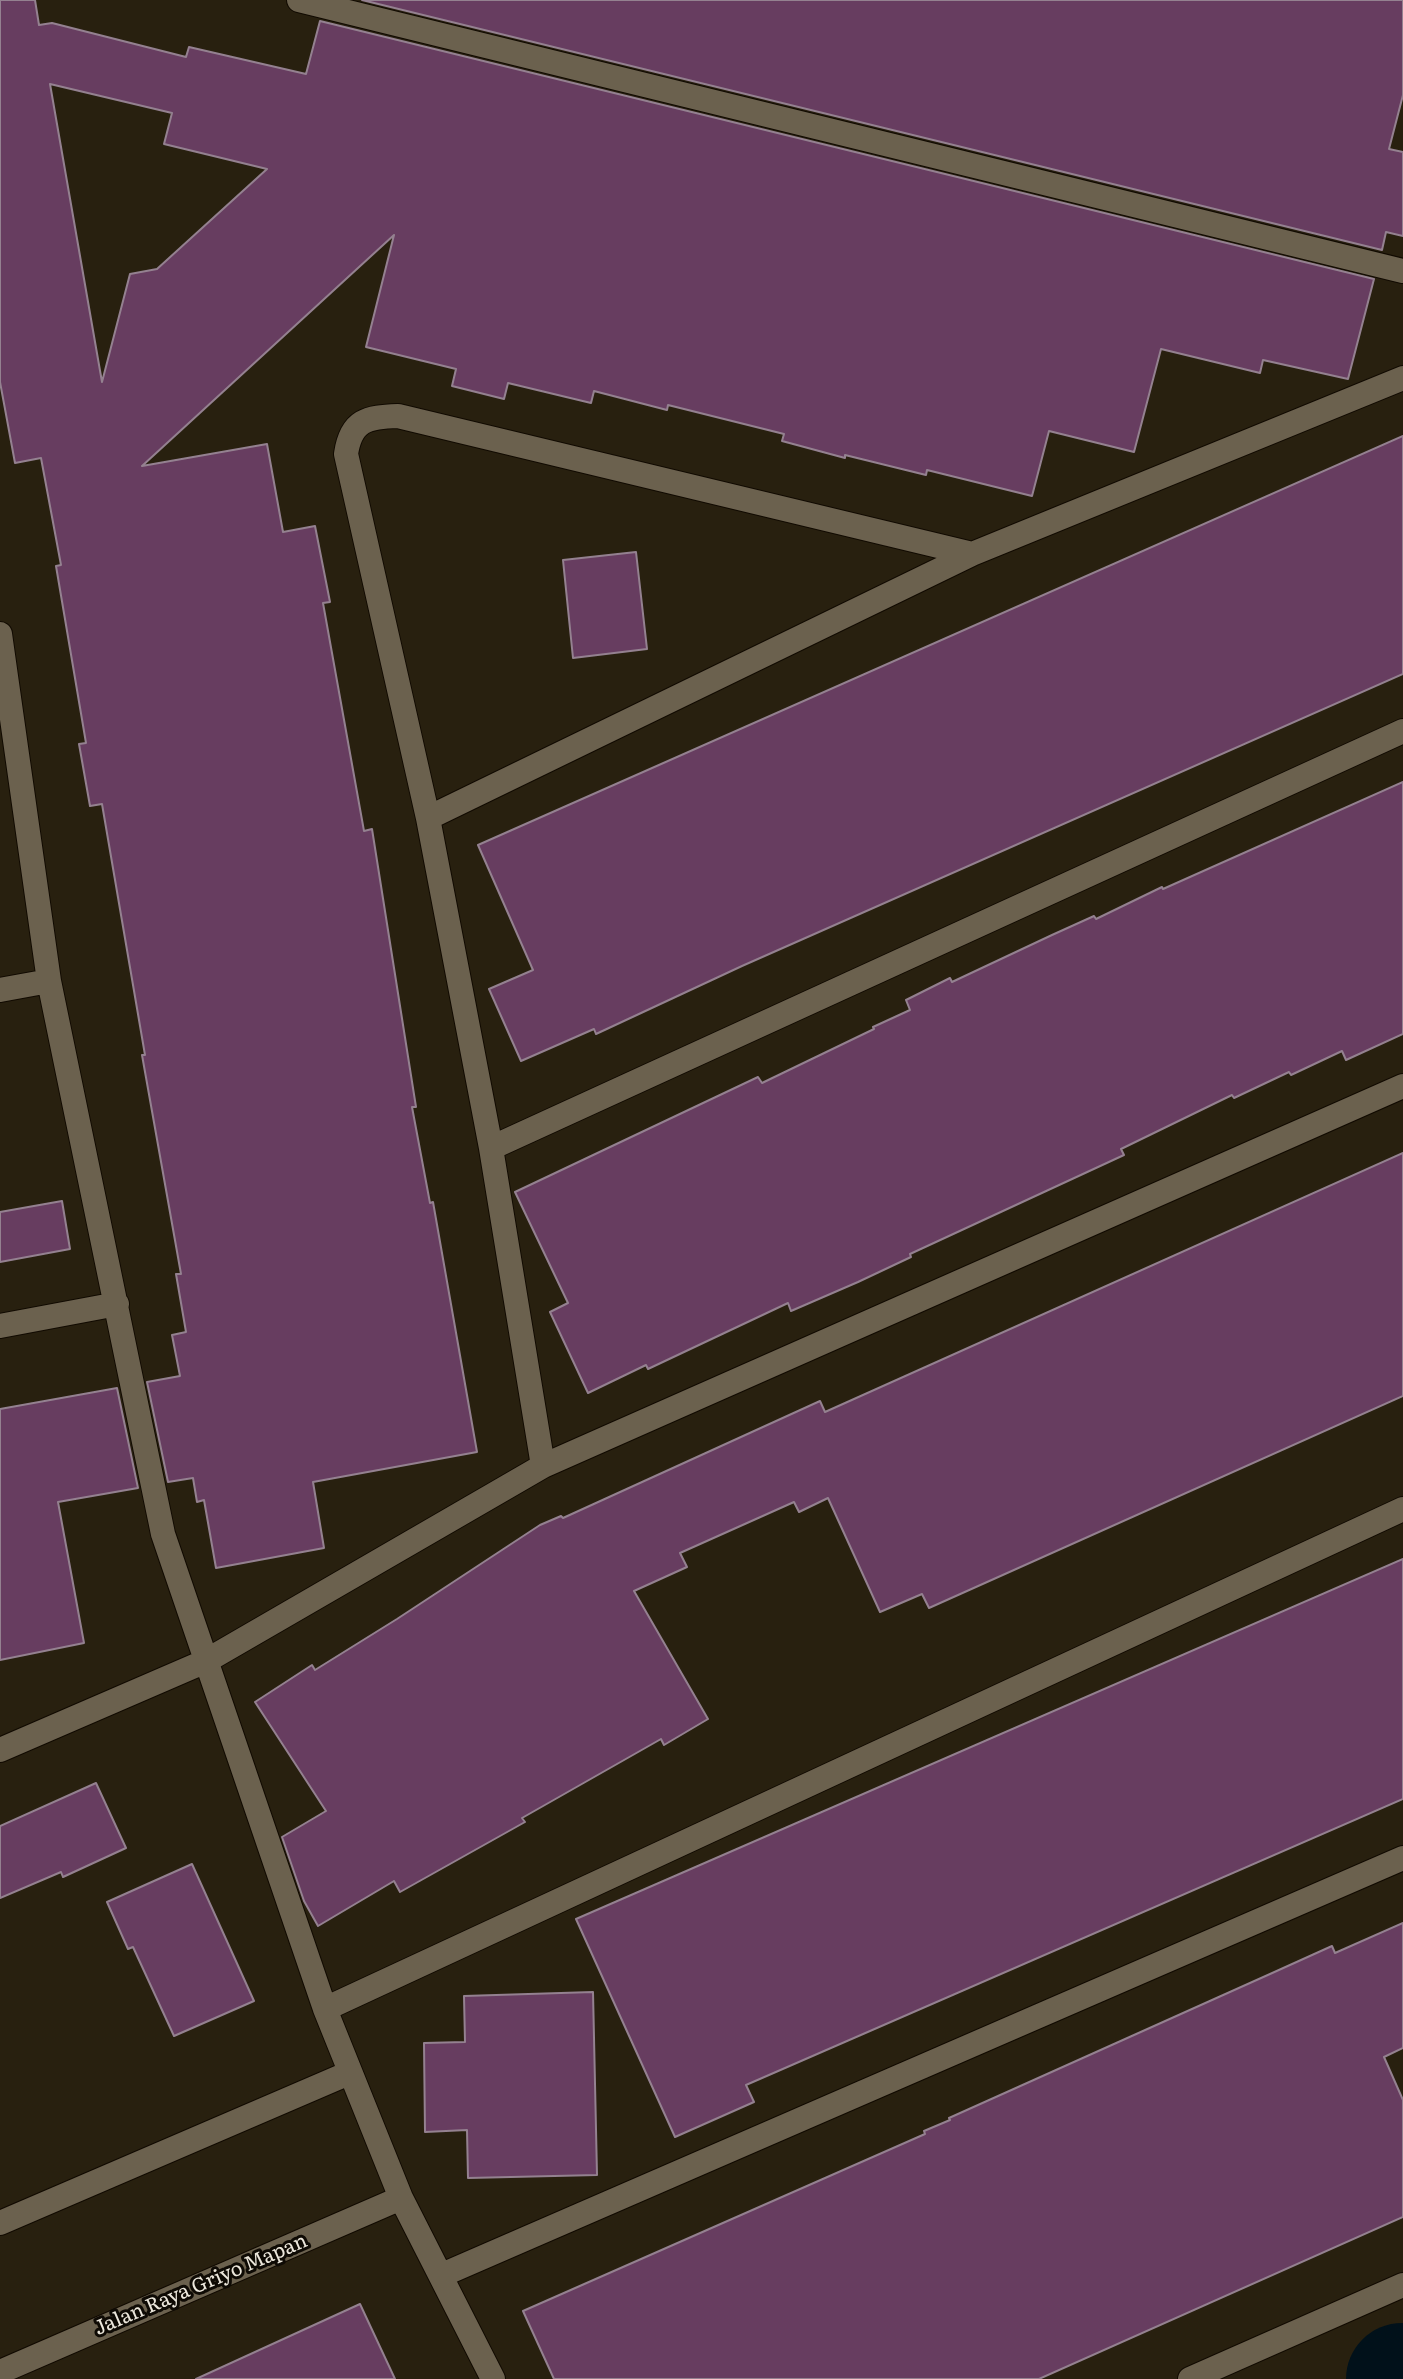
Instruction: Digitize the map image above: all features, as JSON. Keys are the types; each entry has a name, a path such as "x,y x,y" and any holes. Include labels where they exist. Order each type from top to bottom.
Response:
{"street":[{"path":"299,0 1403,271"},
{"path":"428,818 972,554 1403,378"},
{"path":"543,1466 491,1148 428,818 346,454 348,440 357,427 371,416 398,416 972,554"},
{"path":"0,634 49,981 163,1534 349,2073 401,2198 493,2379"},
{"path":"491,1148 1403,731"},
{"path":"0,990 49,981"},
{"path":"0,1750 206,1661 543,1466 1403,1086"},
{"path":"0,1326 117,1304"},
{"path":"325,2009 1403,1509"},
{"path":"442,2275 1403,1858"},
{"path":"0,2223 349,2073"},
{"name":"Jalan Raya Griyo Mapan","path":"0,2372 401,2198"},
{"path":"1190,2379 1403,2285"}],"building":[{"path":"0,0 35,0 39,25 52,23 186,57 189,47 306,74 320,21 1374,279 1348,379 1263,360 1260,373 1161,349 1134,452 1049,431 1032,496 927,470 926,475 845,455 845,458 782,441 784,434 668,405 667,410 594,391 591,403 508,383 504,399 452,386 456,369 366,347 394,235 142,466 267,444 283,532 315,526 330,602 323,603 364,831 372,829 416,1107 412,1107 430,1203 433,1202 477,1452 313,1482 324,1548 216,1568 204,1500 197,1502 193,1478 168,1482 147,1382 180,1376 172,1335 186,1332 176,1274 181,1274 102,804 90,806 79,744 86,743 56,566 61,565 41,458 15,463 0,382","holes":["50,84 172,113 164,144 267,169 157,269 130,274 102,382"]},
{"path":"362,0 1403,0 1403,95 1389,149 1403,152 1403,236 1386,232 1382,250"},
{"path":"1403,436 1403,674 742,966 596,1034 594,1029 521,1061 489,989 533,970 478,845"},
{"path":"636,552 647,649 573,658 563,560"},
{"path":"1403,782 1403,1034 1346,1060 1342,1051 1234,1098 1232,1095 1121,1149 1124,1155 910,1254 911,1257 858,1282 791,1311 788,1303 648,1369 646,1365 588,1393 550,1312 568,1303 515,1192 758,1077 762,1083 874,1029 910,1010 906,1000 950,978 952,982 1094,916 1096,919"},
{"path":"1403,1153 1403,1396 929,1608 922,1594 880,1612 828,1498 799,1512 794,1502 680,1553 687,1567 634,1591 708,1719 664,1745 661,1739 522,1818 525,1822 400,1892 394,1881 318,1926 304,1901 282,1837 326,1811 255,1702 312,1665 315,1670 540,1525 561,1516 563,1518 820,1401 825,1412"},
{"path":"62,1201 70,1249 0,1262 0,1212"},
{"path":"117,1388 138,1488 58,1502 84,1643 0,1660 0,1409"},
{"path":"1403,1559 1403,1799 746,2085 754,2102 675,2137 576,1919"},
{"path":"96,1783 126,1848 63,1877 61,1872 0,1898 0,1826"},
{"path":"192,1864 254,2001 174,2036 133,1947 128,1949 107,1902"},
{"path":"1403,1923 1403,2048 1384,2057 1403,2100 1403,2217 1039,2379 554,2379 523,2311 925,2134 924,2131 949,2118 1332,1946 1335,1953"},
{"path":"593,1992 597,2175 468,2178 467,2130 425,2132 424,2043 465,2042 464,1996"},
{"path":"360,2304 395,2379 196,2379"}]}
